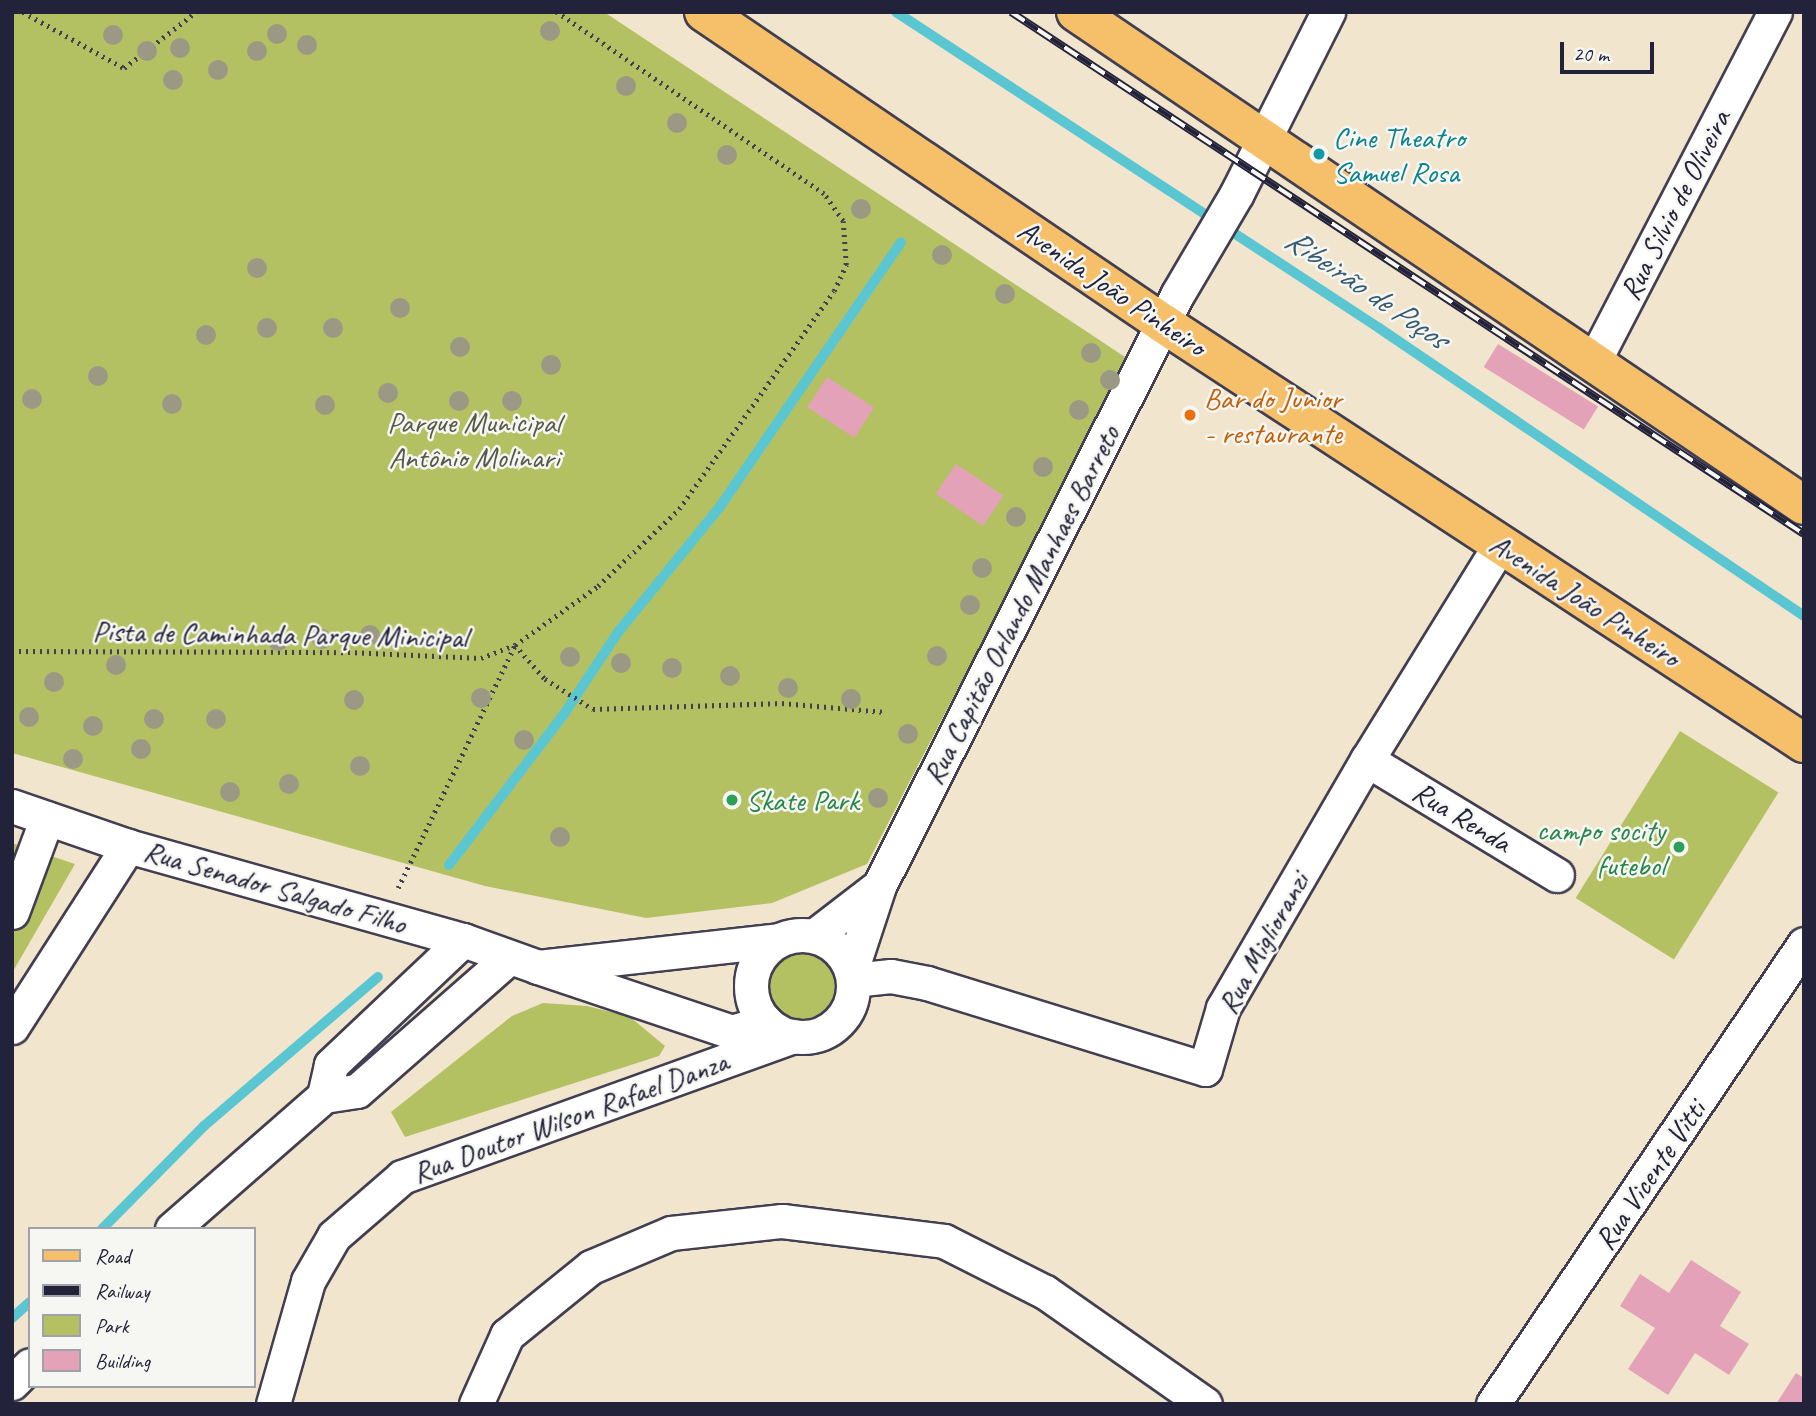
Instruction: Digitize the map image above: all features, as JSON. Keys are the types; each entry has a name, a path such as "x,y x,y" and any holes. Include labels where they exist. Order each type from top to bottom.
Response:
{"main road":[{"name":"Avenida João Pinheiro","path":"704,12 1164,324 1804,743"},
{"path":"1076,12 1804,505"}],"street":[{"name":"Rua Capitão Orlando Manhaes Barreto","path":"852,975 879,886 1189,274 1237,193 1328,12"},
{"name":"Rua Silvio de Oliveira","path":"1594,361 1775,12"},
{"name":"Rua Miglioranzi","path":"852,975 891,976 927,983 1205,1069 1223,1008 1367,760 1500,545"},
{"name":"Rua Renda","path":"1367,760 1557,874"},
{"name":"Rua Senador Salgado Filho","path":"12,806 128,846 463,940 522,963 732,1032 780,1029"},
{"path":"12,912 23,849 47,818"},
{"path":"12,1027 128,846"},
{"path":"814,936 879,886"},
{"path":"174,1227 324,1096 358,1091 522,963 814,936 830,943 852,975 852,996 837,1023 824,1032 780,1029 754,1002 751,978 761,956 778,940"},
{"path":"324,1096 331,1065 463,940"},
{"name":"Rua Vicente Vitti","path":"1493,1404 1804,944"},
{"name":"Rua Doutor Wilson Rafael Danza","path":"273,1404 308,1281 334,1236 402,1177 780,1029"},
{"path":"476,1404 507,1335 591,1267 671,1233 782,1221 944,1241 1045,1292 1205,1404"},
{"path":"12,1382 28,1368"}],"path":[{"path":"23,12 124,68 196,12"},
{"name":"Pista de Caminhada Parque Minicipal","path":"12,651 348,652 444,659 481,658 514,645 598,586 679,509 834,291 846,265 848,247 843,221 824,194 556,12"},
{"path":"384,918 514,645 545,679 593,709 782,703 885,712"}],"green space":[{"name":"Parque Municipal Antônio Molinari","path":"12,12 604,12 1128,359 867,864 772,903 646,918 485,886 12,753"},
{"name":"campo socity futebol","path":"1680,731 1778,792 1674,960 1576,898"},
{"path":"12,843 75,864 12,973"},
{"path":"794,951 808,951 820,956 830,966 835,985 830,1004 820,1014 808,1019 794,1019 782,1014 772,1004 767,992 767,978 772,966 782,956"},
{"path":"543,1003 587,1006 630,1017 665,1046 659,1056 405,1137 391,1112 512,1016"}],"building":[{"path":"1498,344 1598,407 1584,429 1484,367"},
{"path":"827,377 874,407 854,438 807,407"},
{"path":"956,464 1003,496 983,526 936,494"},
{"path":"1691,1260 1741,1292 1720,1326 1749,1344 1729,1375 1695,1353 1668,1395 1628,1369 1655,1328 1620,1306 1640,1274 1669,1293"},
{"path":"1796,1373 1804,1378 1804,1404 1776,1404"}],"waterway":[{"name":"Ribeirão de Poços","path":"896,12 1379,328 1804,616"},
{"path":"449,865 564,714 619,631 719,508 901,242"},
{"path":"104,1227 204,1126 378,977"},
{"path":"12,1318 28,1304"}],"railway":[{"path":"1011,12 1804,534"}],"place":[{"name":"Cine Theatro Samuel Rosa","path":"1319,154"},
{"name":"Bar do Junior - restaurante","path":"1190,415"},
{"name":"Skate Park","path":"732,800"},
{"name":"campo socity futebol","path":"1679,847"}]}
